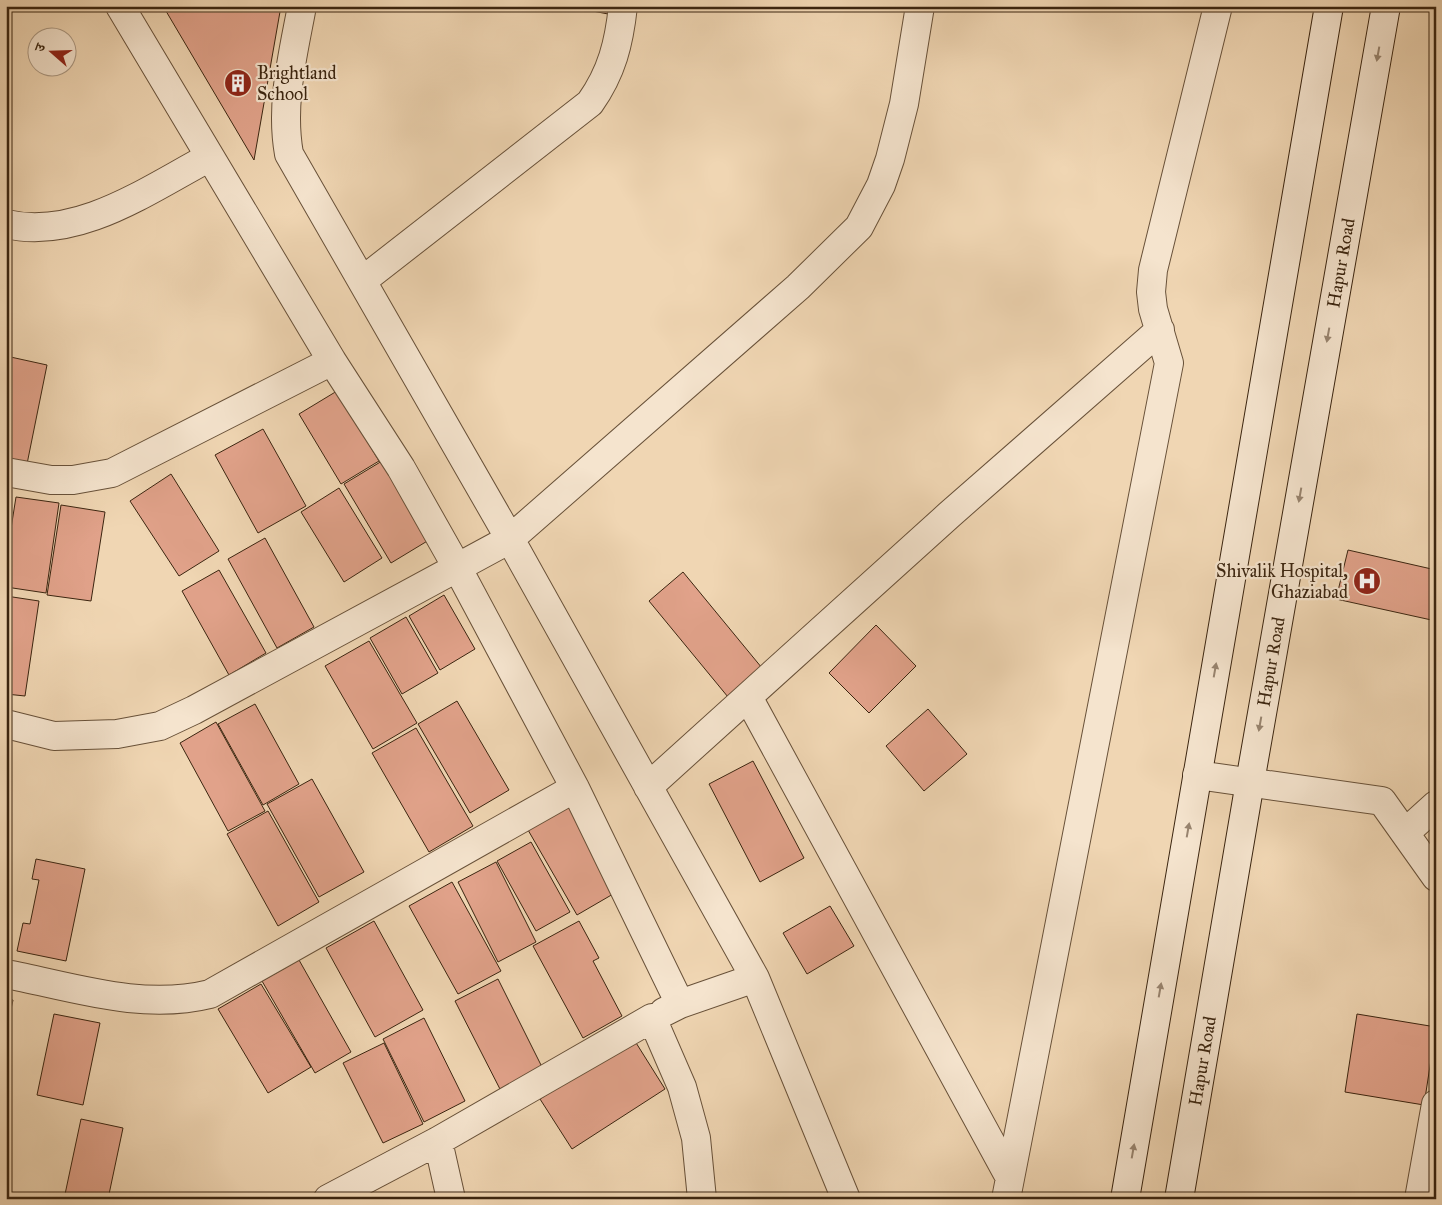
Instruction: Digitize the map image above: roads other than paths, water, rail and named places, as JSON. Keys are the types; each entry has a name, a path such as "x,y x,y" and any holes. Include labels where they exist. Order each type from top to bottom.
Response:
{"street":[{"path":"120,6 332,361 401,468 458,568 575,788 680,1004"},
{"path":"302,6 290,70 285,112 285,129 289,154 510,539 755,978 846,1199"},
{"path":"362,281 590,102 604,84 613,58 623,6"},
{"path":"6,724 54,736 117,734 160,726 194,710 510,539 798,287 860,227 881,185 890,159 904,104 920,6"},
{"path":"1008,1188 1169,363 1151,292 1153,270 1218,6"},
{"path":"1125,1199 1329,6"},
{"name":"Hapur Road","path":"1179,1199 1386,6"},
{"path":"6,224 23,228 58,226 95,217 210,157"},
{"path":"648,787 949,515 1160,330"},
{"path":"6,472 66,480 112,473 332,361"},
{"path":"748,697 1008,1188"},
{"path":"1197,775 1382,801 1436,877"},
{"path":"6,974 139,1001 186,1000 210,994 575,788"},
{"path":"1405,833 1436,805"},
{"path":"328,1199 438,1141 652,1018 680,1004 755,978"},
{"path":"652,1018 682,1087 696,1138 702,1199"},
{"path":"1419,1199 1436,1104"},
{"path":"438,1141 451,1199"}],"place":[{"name":"Brightland School","path":"238,83"},
{"name":"Shivalik Hospital, Ghaziabad","path":"1367,581"}]}
